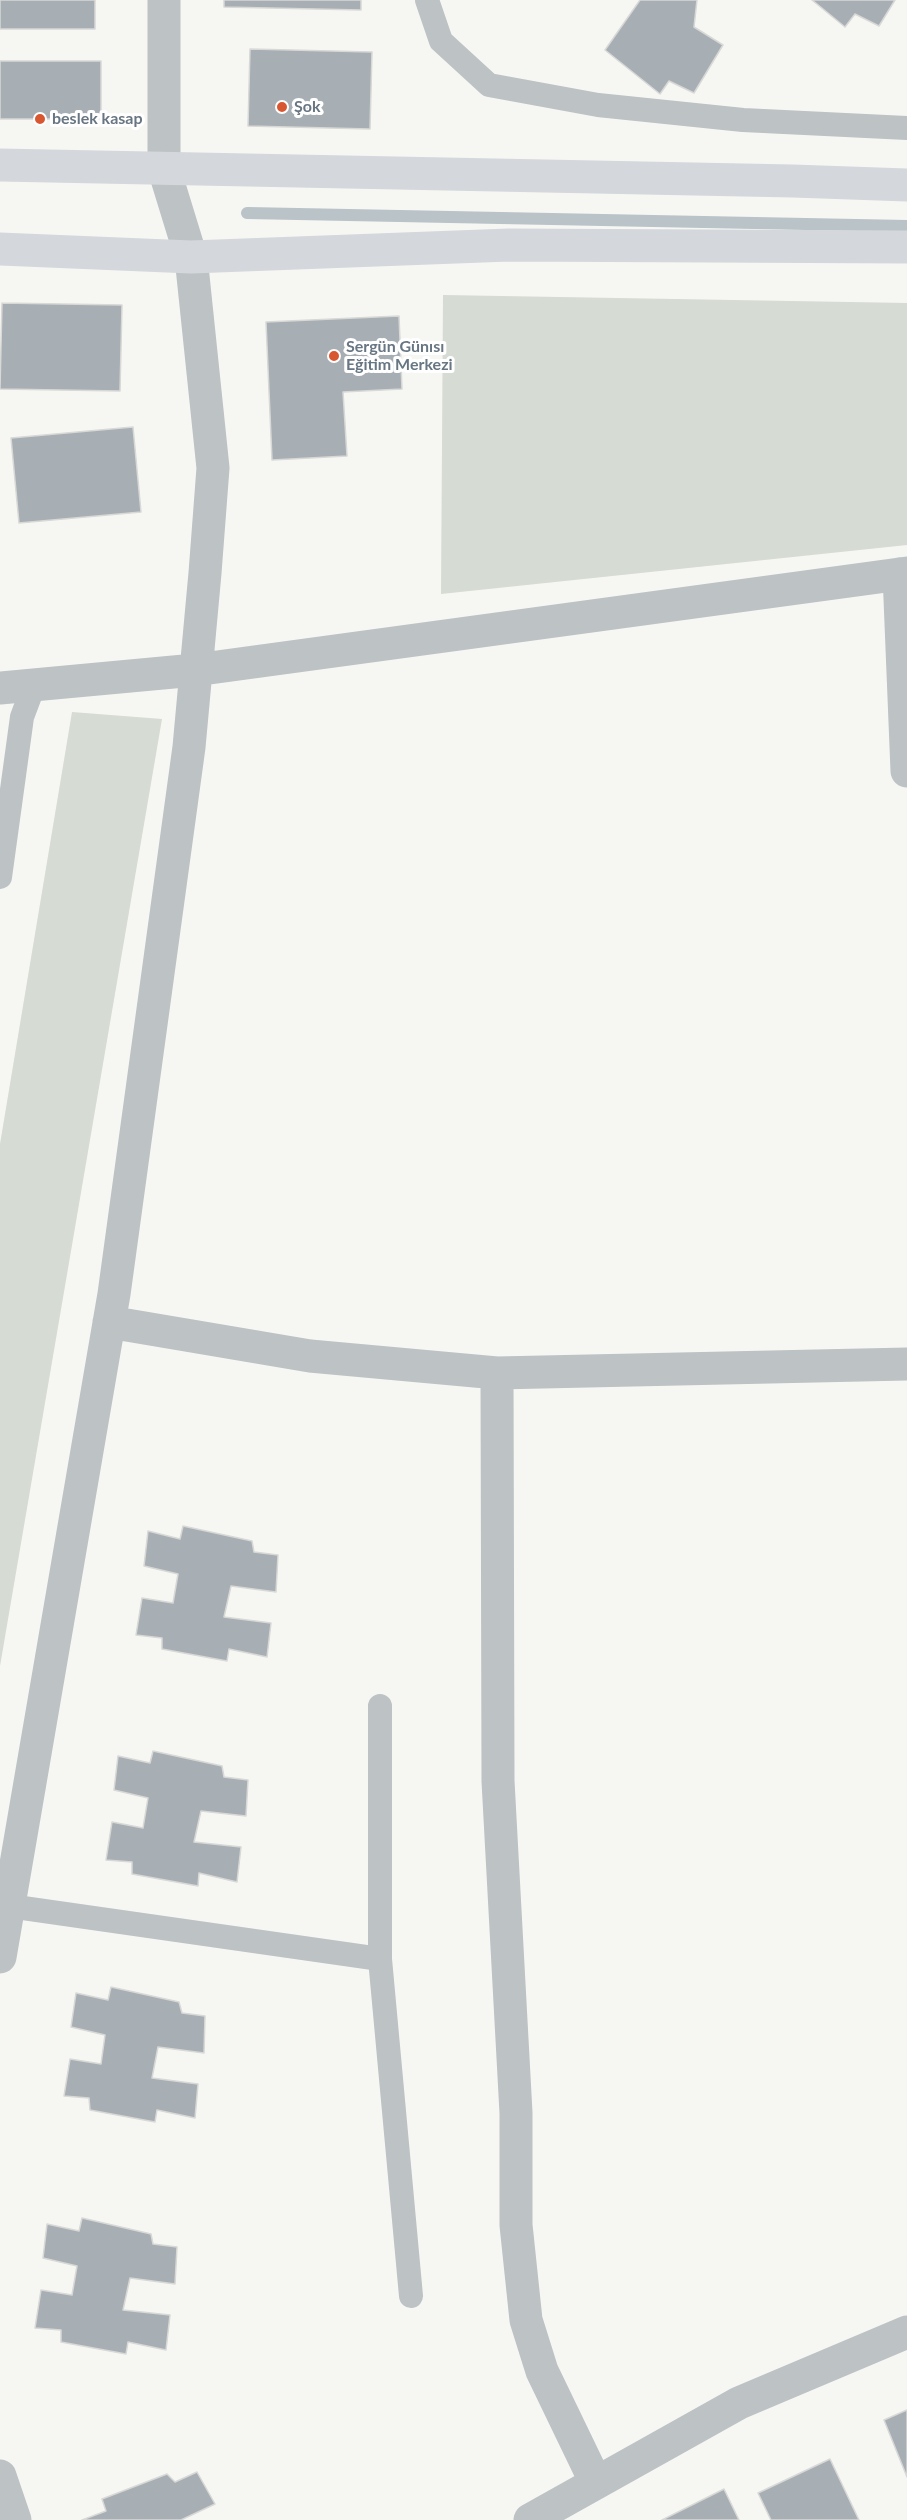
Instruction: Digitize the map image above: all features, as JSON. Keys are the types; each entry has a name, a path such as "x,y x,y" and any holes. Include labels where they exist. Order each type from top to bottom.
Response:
{"street":[{"path":"0,1958 7,1891 109,1322 189,747 213,468 191,257 164,169 164,0"},
{"path":"0,165 907,185"},
{"path":"0,249 191,257 509,245 907,247"},
{"path":"0,688 195,670 903,574 907,771"},
{"path":"109,1322 310,1356 497,1373 907,1364"},
{"path":"497,1373 498,1781 516,2113 516,2225 526,2320 542,2371 596,2483"},
{"path":"530,2520 739,2403 907,2332"},
{"path":"0,2475 15,2520"}],"lane":[{"path":"427,0 441,41 489,85 598,105 743,120 907,128"},
{"path":"0,877 22,717 34,685"},
{"path":"380,1706 380,1959 411,2296"},
{"path":"7,1891 380,1959"}],"shaded area":[{"path":"443,295 907,303 907,545 441,594"},
{"path":"72,712 162,719 0,1666 0,1144"}],"building":[{"path":"0,0 95,0 95,29 0,29"},
{"path":"224,0 361,0 361,10 224,7"},
{"path":"640,0 697,0 694,27 723,45 694,93 669,81 660,94 605,50"},
{"path":"812,0 895,0 879,26 855,14 845,27"},
{"path":"250,49 372,52 370,129 248,126"},
{"path":"0,61 101,61 101,119 0,119"},
{"path":"2,303 122,305 120,391 0,389"},
{"name":"Sergün Günısı Eğitim Merkezi","path":"399,316 402,389 343,392 347,456 272,460 266,322"},
{"path":"133,427 141,512 19,523 11,438"},
{"path":"183,1526 252,1541 254,1552 278,1555 276,1592 231,1586 224,1617 271,1623 267,1657 229,1649 227,1661 162,1649 162,1638 136,1635 142,1598 173,1603 178,1574 144,1566 148,1531 180,1539"},
{"path":"153,1751 222,1766 224,1777 248,1780 246,1816 201,1811 194,1842 241,1847 237,1882 199,1873 198,1886 132,1874 132,1862 106,1860 112,1822 143,1828 148,1798 114,1790 118,1756 150,1763"},
{"path":"111,1987 179,2002 182,2013 205,2016 204,2053 158,2047 152,2078 198,2084 195,2118 157,2110 155,2122 90,2110 89,2098 64,2096 70,2059 101,2064 105,2035 71,2027 76,1993 108,2000"},
{"path":"82,2218 151,2234 153,2244 177,2247 175,2284 130,2278 123,2310 170,2315 166,2350 128,2342 126,2354 61,2342 61,2330 35,2328 41,2290 72,2295 77,2266 43,2258 47,2224 79,2231"},
{"path":"907,2410 907,2477 884,2420"},
{"path":"830,2459 859,2520 771,2520 758,2493"},
{"path":"197,2472 215,2504 181,2520 82,2520 106,2511 102,2499 167,2474 175,2482"},
{"path":"724,2489 739,2520 662,2520"}],"waterway":[{"path":"247,213 907,226"}],"place":[{"name":"Şok","path":"282,107"},
{"name":"beslek kasap","path":"40,119"},
{"name":"Sergün Günısı Eğitim Merkezi","path":"334,356"}]}
